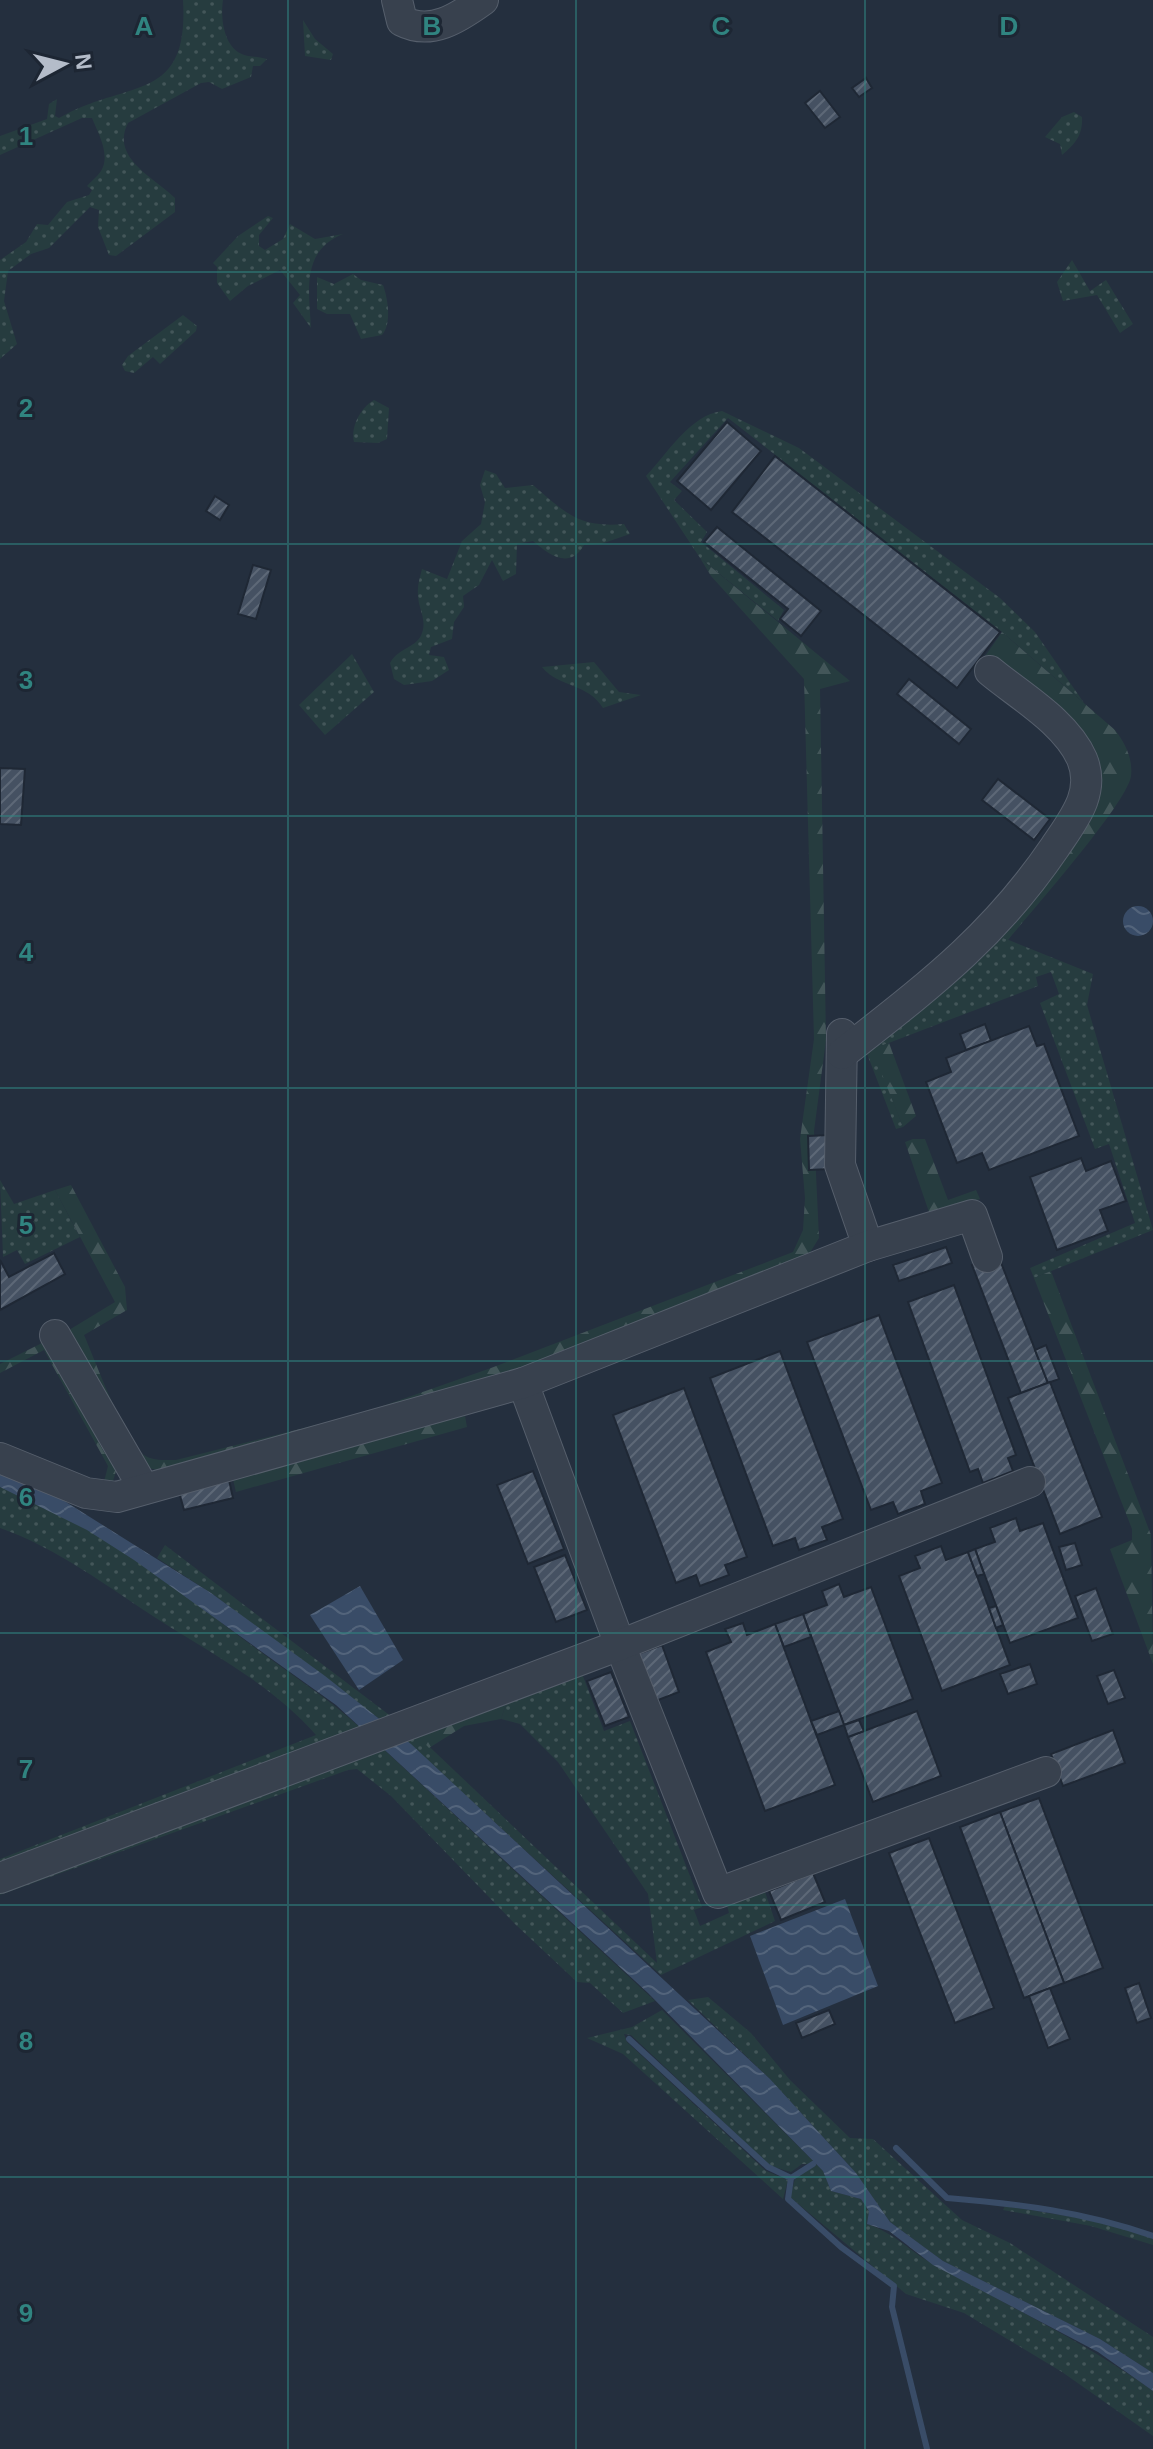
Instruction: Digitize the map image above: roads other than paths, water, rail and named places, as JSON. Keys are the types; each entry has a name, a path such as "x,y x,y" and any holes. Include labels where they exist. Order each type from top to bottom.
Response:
{"street":[{"path":"397,0 402,21 418,29 436,27 483,0"},
{"path":"868,1246 840,1165 842,1041 982,939 1022,895 1077,815 1087,791 1083,761 1069,738 990,671"},
{"path":"0,1458 86,1493 117,1497 143,1487 523,1383 868,1246 972,1215 987,1257"},
{"path":"55,1335 143,1487"},
{"path":"523,1383 620,1645 718,1893 1046,1772"},
{"path":"0,1878 620,1645 1030,1482"}],"water":[{"path":"1138,906 1149,910 1153,921 1149,932 1138,936 1127,932 1123,921 1127,910"},
{"path":"0,1471 42,1487 211,1593 325,1676 411,1744 770,2079 856,2173 890,2222 943,2261 1100,2339 1153,2373 1153,2391 1098,2352 933,2265 889,2231 867,2224 869,2211 861,2199 831,2191 823,2171 648,1993 336,1705 134,1560 87,1530 0,1487"},
{"path":"360,1586 403,1660 359,1690 310,1615"},
{"path":"845,1899 878,1986 783,2025 750,1936"}],"waterway":[{"path":"629,2039 768,2167 791,2178 813,2164"},
{"path":"896,2148 947,2198 1052,2210 1153,2236"},
{"path":"791,2178 788,2199 841,2247 894,2286 892,2307 927,2449"}]}
